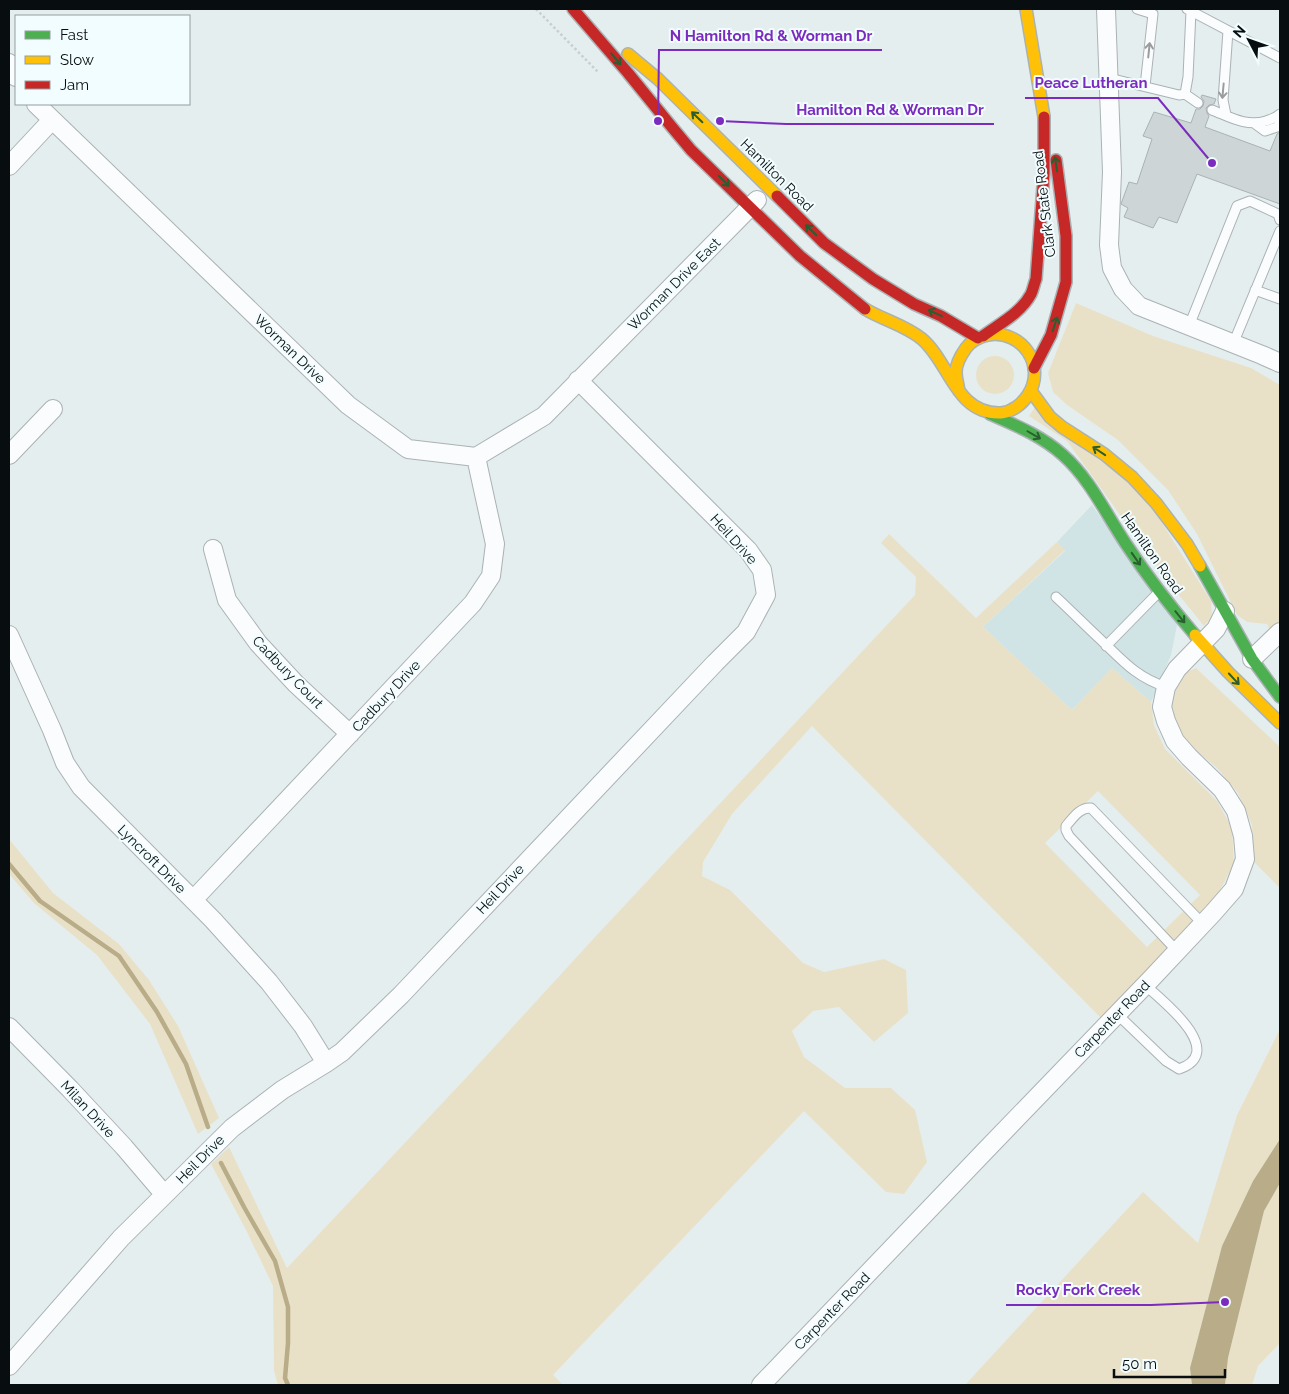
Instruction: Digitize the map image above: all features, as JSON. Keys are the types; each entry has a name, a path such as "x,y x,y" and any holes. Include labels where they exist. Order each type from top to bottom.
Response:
{"main road":[{"name":"Hamilton Road","path":"573,9 658,79 824,243 860,270 914,304 980,337"},
{"name":"Hamilton Road","path":"573,9 687,145 808,264 862,308 922,339 933,349 959,392"},
{"name":"Clark State Road","path":"980,337 1025,302 1036,279 1044,173 1044,120 1026,9"},
{"name":"Clark State Road","path":"1034,370 1051,335 1066,282 1066,236 1054,148 1044,120"},
{"name":"Clark State Road","path":"1002,334 1032,310 1045,288 1050,227 1048,207 1043,190"},
{"path":"843,291 864,299 923,329 942,346 956,365"},
{"path":"989,334 1002,334 1015,339 1025,348 1032,360 1034,370 1033,386 1026,398 1016,407 1004,413 990,414 977,410 970,405 959,392 955,374 959,356 964,349 980,337 989,334"},
{"path":"1034,370 1051,401 1056,406"},
{"path":"1030,391 1050,417 1132,477 1156,503 1187,544 1252,659 1280,697"},
{"name":"Hamilton Road","path":"990,414 1026,430 1047,442 1076,468 1159,591 1239,684 1280,723"},
{"path":"1090,432 1129,463 1166,502 1190,535 1204,560 1221,603"}],"street":[{"path":"1106,9 1112,172 1109,245 1112,268 1123,289 1139,306 1280,363"},
{"path":"9,63 15,75"},
{"name":"Worman Drive","path":"37,105 348,405 408,450 476,457"},
{"path":"9,166 52,120"},
{"name":"Worman Drive East","path":"578,380 769,188"},
{"path":"476,457 544,416 578,380"},
{"name":"Heil Drive","path":"11,1359 121,1238 232,1128 282,1090 342,1052 401,994 746,632 766,595 762,570 748,550 578,380"},
{"path":"9,455 54,409"},
{"name":"Cadbury Drive","path":"193,900 473,603 491,576 495,544 476,457"},
{"name":"Cadbury Court","path":"214,549 227,600 258,643 296,684 350,734"},
{"name":"Carpenter Road","path":"761,1385 1145,985 1234,889 1245,860 1243,836 1236,811 1222,789 1175,741 1162,707 1166,687 1177,669 1216,629 1221,603"},
{"path":"1252,659 1280,632"},
{"name":"Lyncroft Drive","path":"9,635 65,763 76,779 94,800 213,920 269,982 303,1026 326,1063"},
{"name":"Milan Drive","path":"9,1027 70,1088 164,1194"}],"lane":[{"path":"1137,9 1153,14 1145,86"},
{"path":"1186,94 1189,10 1280,58"},
{"path":"1226,115 1223,100 1228,31"},
{"path":"1109,78 1179,95 1186,94 1198,103"},
{"path":"1212,110 1247,124 1258,123 1277,117 1280,114"},
{"path":"1254,123 1265,130 1277,127 1280,124"},
{"path":"1189,326 1237,206 1250,202 1278,214 1280,220"},
{"path":"1233,344 1280,231"},
{"path":"1255,290 1280,299"},
{"path":"1106,646 1159,591"},
{"path":"1056,597 1138,675 1166,687"},
{"path":"1177,951 1069,836 1066,826 1082,809 1091,808 1203,924"},
{"path":"1117,1014 1166,1062 1179,1069 1189,1065 1196,1056 1196,1043 1191,1030 1145,985"}],"shaded area":[{"path":"1076,303 1153,336 1251,368 1280,385 1280,651 1267,624 1247,622 1237,615 1197,534 1168,490 1118,440 1067,405 1053,392 1048,373"},
{"path":"995,356 1009,361 1014,375 1009,389 995,394 981,389 976,375 981,361"},
{"path":"1037,404 1140,488 1211,601 1212,617 1204,626 1166,579 1067,441 1029,416"},
{"path":"1092,505 1177,625 1171,655 1151,702 1112,668 1072,710 983,627 1065,551 1057,542"},
{"path":"889,534 976,618 1057,542 1065,550 983,627 1072,710 1112,668 1151,702 1154,725 1165,749 1217,801 1232,828 1234,863 1218,894 1101,1018 812,726 732,814 703,862 702,876 730,890 803,963 824,972 884,959 906,970 908,1013 874,1042 839,1007 813,1011 792,1031 804,1057 845,1088 891,1088 915,1110 927,1162 904,1194 886,1192 804,1111 553,1375 563,1385 278,1385 274,1371 273,1286 211,1164 229,1147 287,1268 915,595 916,577 881,543","holes":["1098,791 1200,895 1147,947 1045,843"]},
{"path":"1196,668 1280,747 1280,888 1253,861 1252,825 1238,793 1217,768 1191,746 1175,725 1170,701 1177,685 1187,672"},
{"path":"9,839 53,893 119,944 149,980 178,1026 219,1118 198,1134 150,1024 97,955 34,903 9,874"},
{"path":"1280,1029 1280,1139 1253,1181 1222,1246 1190,1368 1192,1385 965,1385 1143,1192 1198,1243 1237,1115"},
{"path":"1280,1139 1280,1183 1264,1211 1228,1358 1225,1385 1192,1385 1190,1368 1222,1246 1253,1181"},
{"path":"1280,1183 1280,1343 1258,1366 1252,1385 1225,1385 1228,1358 1264,1211"}],"building":[{"path":"1202,95 1216,99 1214,104 1206,108 1209,116 1205,127 1270,151 1277,134 1280,132 1280,204 1197,174 1177,223 1159,217 1153,228 1124,217 1128,208 1121,204 1129,182 1137,184 1152,139 1143,136 1154,112 1191,123 1196,109 1200,109 1203,106"}],"waterway":[{"path":"9,864 40,901 119,956 157,1012 186,1064 208,1127"},
{"path":"221,1163 275,1261 288,1307 288,1343 285,1378 288,1385"}],"traffic: fast":[{"path":"990,414 1037,437 1055,448 1073,464 1090,486 1142,568 1195,635"},
{"path":"1200,566 1252,659 1280,697"}],"traffic: slow":[{"path":"1026,9 1044,117"},
{"path":"628,54 658,79 777,196"},
{"path":"865,309 922,339 932,349 955,386 964,397 974,406 986,411 1005,412 1013,409 1023,401 1033,384 1035,373 1033,362 1021,344 1011,338 1000,335 982,337 973,341 959,359 956,372 957,382 959,389 959,391"},
{"path":"1031,391 1050,417 1104,454 1132,477 1156,503 1187,544 1200,566"},
{"path":"1195,635 1228,672 1280,723"}],"traffic: jam":[{"path":"573,9 691,150 800,256 865,309"},
{"path":"983,336 1022,307 1031,294 1036,279 1044,173 1044,117"},
{"path":"1034,368 1051,335 1066,282 1066,236 1056,160"},
{"path":"777,196 824,243 873,279 914,304 941,316 978,338"}],"place":[{"name":"N Hamilton Rd & Worman Dr","path":"658,121"},
{"name":"Hamilton Rd & Worman Dr","path":"720,121"},
{"name":"Peace Lutheran","path":"1212,163"},
{"name":"Rocky Fork Creek","path":"1225,1302"}]}
